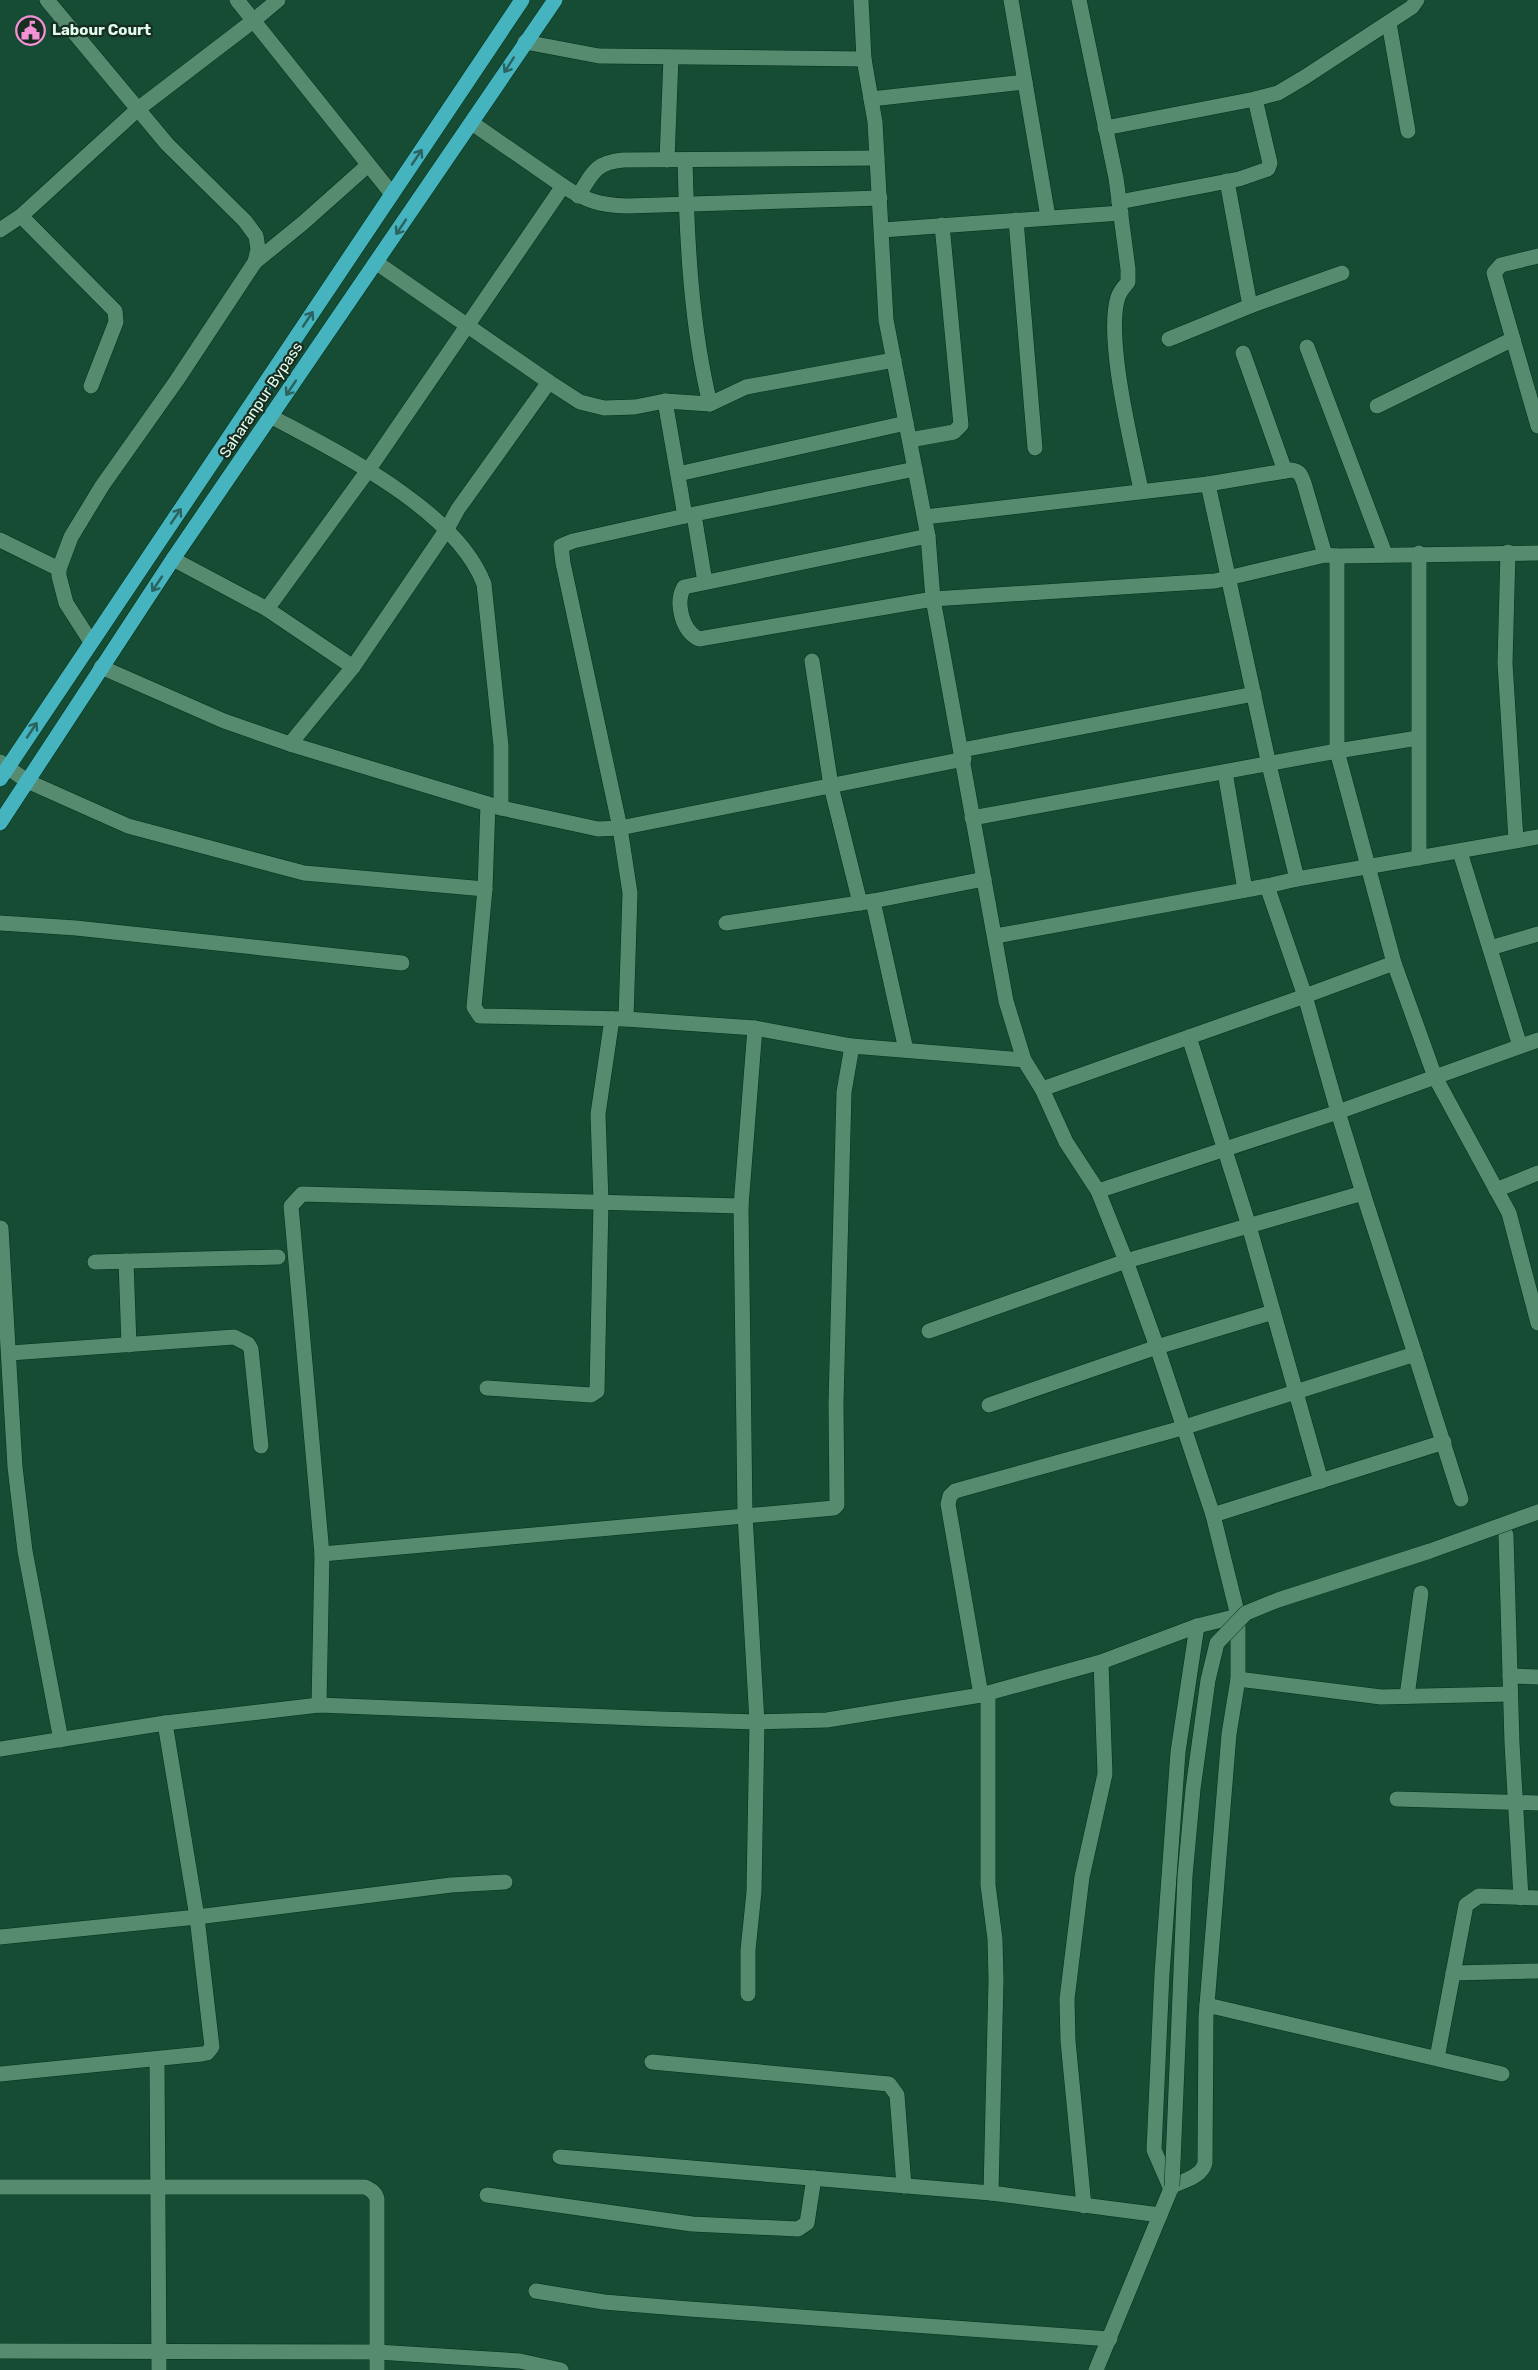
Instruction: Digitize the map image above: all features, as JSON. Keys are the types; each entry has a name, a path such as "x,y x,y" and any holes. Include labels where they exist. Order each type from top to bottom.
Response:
{"main road":[{"path":"3,769 91,642 522,0"},
{"name":"Saharanpur Bypass","path":"0,823 173,559 555,0"}],"street":[{"path":"47,0 167,144 245,220 256,236 258,249 255,262"},
{"path":"237,0 367,166 392,194"},
{"path":"0,230 21,216 138,109 278,0"},
{"path":"861,0 864,58 877,158 886,320 925,517 933,599 1006,1001 1024,1060 1042,1089 1066,1142 1098,1191 1126,1261 1158,1347 1182,1428 1213,1515 1238,1616 1238,1679 1229,1734 1207,2005 1205,2163 1200,2173 1172,2188"},
{"path":"1011,0 1048,218"},
{"path":"1079,0 1120,207 1128,282 1117,299 1116,353 1140,490"},
{"path":"1106,128 1278,93 1412,8 1417,0"},
{"path":"1389,23 1408,130"},
{"path":"525,42 599,56 864,58"},
{"path":"667,160 671,57"},
{"path":"871,99 1025,82"},
{"path":"882,230 1048,218 1120,207 1227,182 1268,169 1270,163 1255,99"},
{"path":"472,123 578,196 601,205 880,198"},
{"path":"578,196 596,170 605,162 877,158"},
{"path":"685,160 693,304 703,374 710,404"},
{"path":"91,642 66,603 59,569 71,537 102,486 177,380 255,262 367,166"},
{"path":"1227,182 1250,306"},
{"path":"267,609 369,469 563,186"},
{"path":"21,216 115,311 116,322 91,386"},
{"path":"1016,220 1035,448"},
{"path":"910,440 954,432 961,424 942,225"},
{"path":"1538,256 1501,265 1494,273 1538,426"},
{"path":"377,263 580,402 604,408 665,401 710,404 746,387 894,360"},
{"path":"1168,339 1342,273"},
{"path":"1377,406 1512,339"},
{"path":"1307,347 1385,554"},
{"path":"1243,353 1285,471"},
{"path":"290,744 353,667 447,529 458,509 549,382"},
{"path":"665,401 678,474 705,582"},
{"path":"272,417 369,469 447,529 478,567 484,584 501,746 474,1007 480,1016 619,1019 755,1028 852,1046 1024,1060"},
{"path":"678,474 906,423"},
{"path":"487,1389 591,1395 597,1391 600,1202 598,1114 619,1019 630,893 621,828 561,546 689,515 915,469"},
{"path":"925,517 1140,490 1208,484 1285,471 1297,471 1301,474 1331,555 1337,751 1394,963 1436,1077 1509,1213 1538,1323"},
{"path":"1208,484 1269,765 1297,879"},
{"path":"928,536 684,586 681,591 683,623 687,631 699,639 933,599 1229,579 1331,555 1538,553"},
{"path":"0,540 59,569"},
{"path":"1508,552 1505,663 1516,840"},
{"path":"1419,553 1419,858"},
{"path":"173,559 267,609 353,667"},
{"path":"812,661 831,786 866,902 906,1050"},
{"path":"101,667 225,721 290,744 494,806 598,829 621,828 831,786 963,755 1254,694"},
{"path":"972,818 1418,738"},
{"path":"3,769 128,826 304,873 485,889"},
{"path":"1225,772 1245,890"},
{"path":"996,936 1368,866 1538,837"},
{"path":"1460,852 1520,1046"},
{"path":"726,923 866,902 984,879"},
{"path":"1267,886 1305,996 1363,1193 1461,1499"},
{"path":"0,923 76,928 402,963"},
{"path":"1490,948 1538,934"},
{"path":"1042,1089 1394,963"},
{"path":"748,1994 748,1950 754,1892 757,1722 745,1515 741,1206 755,1028"},
{"path":"1189,1037 1249,1226 1321,1481"},
{"path":"1098,1191 1338,1112 1538,1040"},
{"path":"322,1554 834,1508 838,1502 836,1404 844,1092 852,1046"},
{"path":"1496,1190 1538,1173"},
{"path":"929,1331 1126,1261 1363,1193"},
{"path":"319,1705 322,1554 291,1206 296,1199 302,1194 741,1206"},
{"path":"1,1228 15,1467 25,1551 61,1740"},
{"path":"95,1262 278,1257"},
{"path":"126,1261 129,1345"},
{"path":"988,1405 1158,1347 1273,1312"},
{"path":"10,1353 234,1337 248,1344 251,1349 261,1446"},
{"path":"991,2193 996,1980 995,1939 988,1885 985,1694 948,1504 950,1496 956,1491 1182,1428 1414,1354"},
{"path":"1213,1515 1444,1442"},
{"path":"1096,2370 1172,2188 1185,1876 1193,1789 1208,1680 1217,1643 1246,1613 1278,1600 1430,1551 1538,1512"},
{"path":"1506,1535 1510,1694 1521,1898"},
{"path":"1407,1696 1421,1593"},
{"path":"0,1749 165,1724 319,1705 757,1722 826,1720 985,1694 1101,1662 1197,1626 1238,1616"},
{"path":"1172,2188 1154,2150 1161,1998 1178,1752 1197,1626"},
{"path":"1084,2206 1068,2041 1067,1999 1082,1877 1105,1774 1101,1662"},
{"path":"1510,1676 1538,1677"},
{"path":"1238,1679 1381,1697 1510,1694"},
{"path":"0,2074 202,2054 207,2053 212,2047 197,1917 165,1724"},
{"path":"1397,1799 1538,1803"},
{"path":"0,1937 197,1917 451,1885 505,1882"},
{"path":"1437,2058 1466,1905 1479,1896 1538,1898"},
{"path":"1453,1973 1538,1971"},
{"path":"1207,2005 1502,2074"},
{"path":"157,2059 159,2370"},
{"path":"652,2062 889,2084 897,2095 904,2186"},
{"path":"560,2157 991,2193 1160,2215"},
{"path":"487,2195 692,2224 798,2229 807,2223 814,2178"},
{"path":"0,2187 365,2187 370,2189 376,2193 377,2199 376,2370"},
{"path":"537,2291 580,2299 636,2305 1110,2339"},
{"path":"0,2351 376,2352 520,2361 561,2370"}],"place":[{"name":"Labour Court","path":"31,30"}]}
